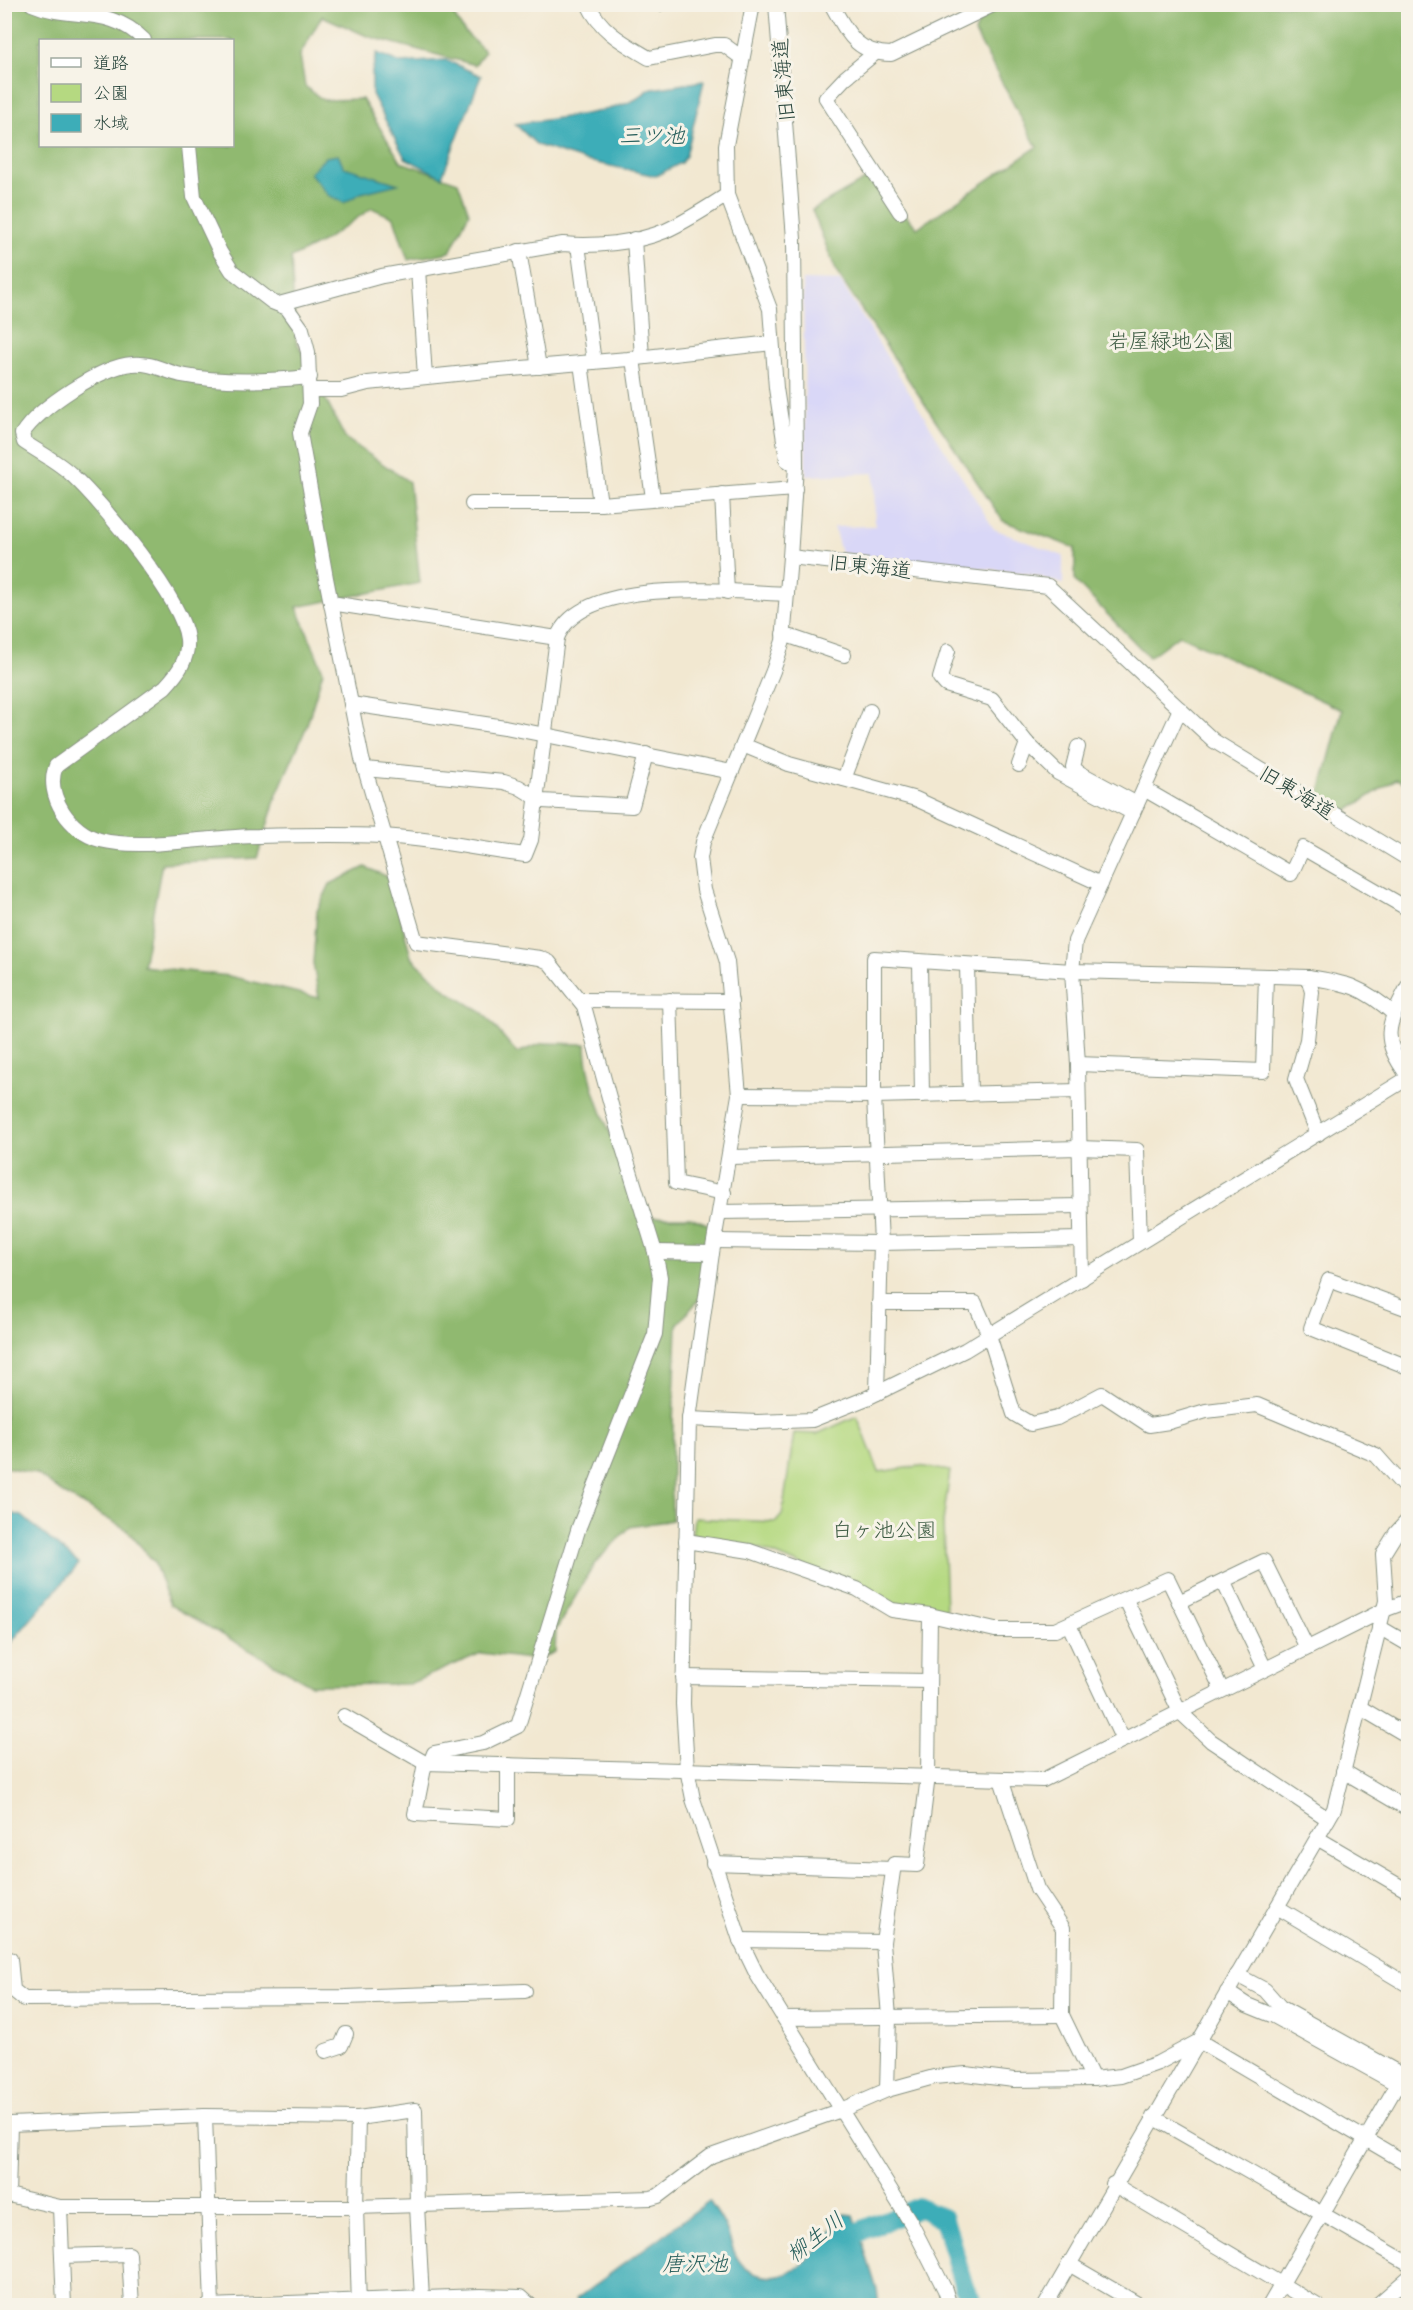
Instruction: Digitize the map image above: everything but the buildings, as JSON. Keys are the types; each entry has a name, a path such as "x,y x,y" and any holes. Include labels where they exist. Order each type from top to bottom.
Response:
{"street":[{"path":"32,4 107,17 124,25 143,39"},
{"path":"588,4 595,19 608,33 649,58 724,45 742,58"},
{"path":"753,4 726,145 726,195 770,309 776,388 787,460 796,466"},
{"name":"旧東海道","path":"776,4 794,239 796,466 790,557 1048,586 1214,741 1408,859"},
{"path":"831,4 851,39 874,54 891,54 914,46 995,4"},
{"path":"874,54 845,78 826,98 900,212"},
{"path":"189,147 194,197 220,252 232,271 272,302 279,304 295,316 302,329 310,383 310,404 300,433 331,603 365,769 416,942 540,958 549,962 580,1000 655,1251 660,1277 655,1334 579,1527 518,1726 483,1743 434,1753 428,1763 415,1814 508,1819 508,1765"},
{"path":"279,304 418,269 563,244 578,245 634,239 663,231 726,195"},
{"path":"634,239 638,358 653,498"},
{"path":"578,245 600,504"},
{"path":"519,251 539,367"},
{"path":"418,269 419,318 425,377"},
{"path":"772,343 368,383 341,390 310,383 225,379 180,374 154,365 131,364 107,370 70,392 28,423 21,434 24,442 73,475 130,543 172,602 188,640 186,655 178,673 165,687 63,759 56,766 52,781 67,818 75,827 98,840 132,843 257,836 383,836 525,855 531,840 557,638 566,623 598,602 643,593 787,594"},
{"path":"472,504 600,504 653,498 795,489"},
{"path":"722,494 727,592"},
{"path":"790,557 783,634 773,671 703,842 700,858 704,890 728,962 739,1095 713,1247 689,1419 683,1677 687,1769 693,1799 713,1863 740,1940 756,1973 911,2223 945,2290 950,2306"},
{"path":"331,603 557,638"},
{"path":"783,634 844,655"},
{"path":"948,651 940,678 946,685 992,699 1027,743 1058,773 1135,808"},
{"path":"351,704 546,735 732,772"},
{"path":"1082,1279 1078,1064 1072,971 1075,941 1180,709"},
{"path":"844,779 870,711"},
{"path":"1019,765 1027,743"},
{"path":"743,745 789,764 916,800 1101,884"},
{"path":"1078,747 1073,759 1073,767 1135,808"},
{"path":"365,769 504,782 519,787 543,801 632,806 646,754"},
{"path":"1144,789 1291,874 1303,848 1408,909"},
{"path":"877,1393 880,1243 874,1096 874,958 1072,971 1308,977 1346,983 1374,997 1394,1014"},
{"path":"920,962 922,1095"},
{"path":"967,965 969,1094"},
{"path":"1078,1064 1263,1071 1266,976"},
{"path":"1308,977 1312,992 1307,1040 1296,1079 1318,1134"},
{"path":"689,1419 757,1422 812,1420 877,1393 965,1350 1408,1077 1394,1056 1389,1033 1394,1014 1408,986"},
{"path":"580,1000 731,1000"},
{"path":"670,1000 676,1183 724,1193"},
{"path":"739,1095 874,1096 1078,1091"},
{"path":"730,1157 1079,1148 1137,1150 1140,1242"},
{"path":"720,1212 1080,1206"},
{"path":"655,1251 713,1247 1081,1239"},
{"path":"1408,1309 1329,1280 1311,1328 1408,1366"},
{"path":"879,1303 975,1303 989,1335 1014,1414 1031,1424 1057,1418 1102,1395 1149,1425 1169,1422 1206,1410 1257,1405 1376,1455 1408,1491"},
{"path":"1045,2306 1113,2184 1334,1809 1386,1601 1383,1554 1396,1533 1408,1520"},
{"path":"686,1541 750,1551 857,1589 892,1610 930,1615 995,1630 1055,1630 1126,1600 1168,1579 1222,1690"},
{"path":"1179,1602 1264,1561 1307,1648"},
{"path":"1223,1581 1265,1669"},
{"path":"1126,1600 1180,1712 1211,1741 1328,1819"},
{"path":"345,1716 428,1763 1043,1780 1384,1610 1408,1601"},
{"path":"887,2090 889,2018 883,1942 894,1864 917,1865 928,1776 930,1615"},
{"path":"1069,1625 1123,1740"},
{"path":"1379,1627 1408,1644"},
{"path":"683,1677 929,1682"},
{"path":"1359,1707 1408,1736"},
{"path":"1344,1771 1408,1809"},
{"path":"1001,1779 1037,1889 1063,1928 1062,2014 1094,2079"},
{"path":"1317,1838 1408,1891"},
{"path":"713,1863 893,1869"},
{"path":"1277,1907 1408,1985"},
{"path":"740,1940 883,1942"},
{"path":"10,1959 13,1990 24,1999 345,1997 525,1991"},
{"path":"1237,1975 1265,1990 1280,2007 1405,2079"},
{"path":"1227,1992 1247,2005 1405,2079"},
{"path":"784,2018 1062,2014"},
{"path":"326,2051 341,2046 346,2034"},
{"path":"422,2298 417,2206 416,2110 358,2118 205,2116 10,2124 6,2194 60,2207 356,2207 417,2206 651,2198 658,2196 711,2156 841,2110 887,2090 934,2077 966,2074 1014,2080 1094,2079 1121,2076 1158,2062 1199,2041"},
{"path":"1199,2041 1408,2164"},
{"path":"1269,2306 1365,2139 1405,2079"},
{"path":"205,2116 210,2305 359,2303 422,2298 521,2296 531,2306"},
{"path":"1153,2117 1408,2263"},
{"path":"358,2118 356,2207 359,2303"},
{"path":"1113,2184 1318,2306"},
{"path":"60,2207 64,2306"},
{"path":"62,2256 129,2254 132,2306"},
{"path":"1069,2264 1142,2306"},
{"path":"1376,2306 1408,2278"}],"shaded area":[{"path":"803,280 840,281 994,529 1063,556 1063,584 1026,573 841,553 834,527 875,526 874,473 806,476"}],"green space":[{"path":"5,5 447,5 464,31 485,51 475,65 367,36 322,16 300,55 305,86 323,100 362,99 401,162 458,182 469,213 450,252 408,260 394,218 372,208 322,242 291,258 296,340 345,438 409,482 420,583 297,607 323,671 306,728 277,794 257,858 162,863 143,966 229,976 319,998 313,963 317,911 330,884 365,867 391,878 411,957 447,991 483,1013 517,1053 543,1043 586,1044 593,1088 601,1110 651,1217 690,1217 710,1225 702,1296 677,1325 672,1446 672,1520 630,1527 595,1563 556,1630 555,1652 537,1660 481,1653 409,1684 311,1685 170,1605 154,1562 126,1529 64,1494 37,1474 5,1467"},
{"name":"岩屋緑地公園","path":"985,5 1408,5 1408,606 1404,610 1408,615 1408,784 1396,779 1345,812 1319,796 1342,710 1179,635 1149,657 1075,581 1075,548 1003,521 837,273 812,210 872,176 917,228 1037,147 975,33"},
{"name":"白ヶ池公園","path":"857,1416 879,1472 919,1466 950,1471 943,1522 946,1613 893,1604 762,1549 692,1535 694,1518 776,1522 782,1515 794,1433 817,1434"}],"water":[{"path":"377,53 401,63 446,60 481,76 442,177 405,158 372,94 372,71"},
{"name":"三ツ池","path":"704,81 686,156 681,163 656,176 583,160 537,145 515,124 606,110 638,98 647,90"},
{"path":"338,155 344,167 398,184 361,193 344,203 328,195 310,173 326,157"},
{"path":"5,1512 22,1516 79,1564 5,1649"},
{"name":"唐沢池","path":"709,2201 742,2264 756,2274 773,2277 798,2268 819,2247 844,2214 854,2215 877,2290 879,2305 579,2305 576,2299"}],"waterway":[{"name":"柳生川","path":"839,2245 867,2228 919,2207 944,2219 964,2287 975,2306"}]}
